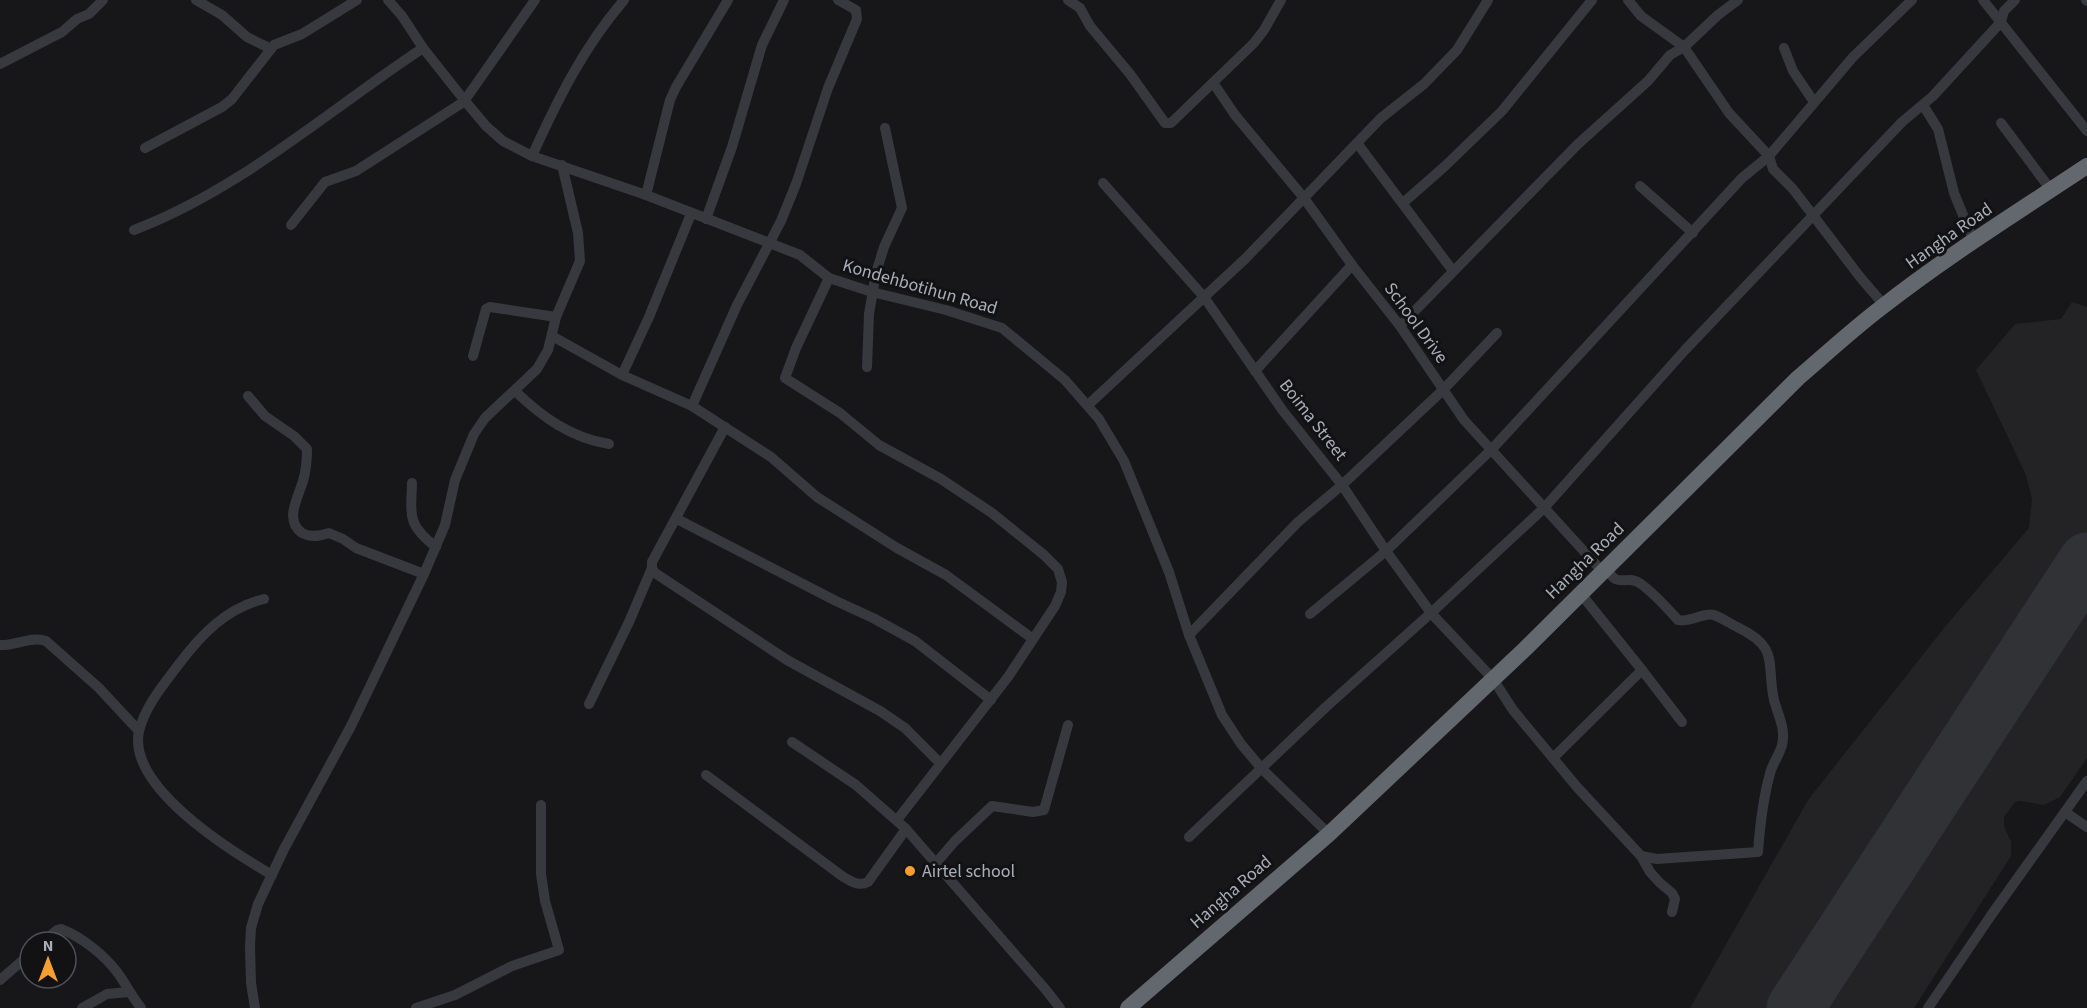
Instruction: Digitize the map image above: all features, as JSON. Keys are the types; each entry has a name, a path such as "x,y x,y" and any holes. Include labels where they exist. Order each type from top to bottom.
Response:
{"highway":[{"name":"Hangha Road","path":"1128,1008 1329,834 1581,594 1798,378 1884,305 2087,166"}],"street":[{"path":"0,64 63,32 103,0"},
{"path":"196,0 222,15 248,37 270,49"},
{"path":"145,148 222,107 232,99 274,45 302,34 357,0"},
{"name":"Kondehbotihun Road","path":"388,0 402,16 423,48 494,134 532,156 646,195 800,255 829,278 1002,328 1065,380 1088,405 1111,436 1124,461 1169,572 1190,635 1222,715 1241,744 1262,769 1329,834"},
{"path":"291,225 325,182 356,171 465,101 535,0"},
{"path":"532,156 555,106 588,47 624,0"},
{"path":"646,195 670,100 728,0"},
{"path":"706,219 732,147 762,45 784,0"},
{"path":"692,406 728,324 769,244 796,184 828,88 857,19 856,10 838,0"},
{"path":"1068,0 1080,8 1090,26 1130,74 1165,123 1177,120 1254,43 1281,0"},
{"path":"1402,203 1502,111 1592,0"},
{"path":"1628,0 1641,16 1684,47 1729,114 1769,156 1773,169 1793,189 1884,305"},
{"path":"1400,326 1578,144 1647,81 1670,55 1684,47 1718,15 1738,0"},
{"path":"1310,614 1386,551 1492,449 1742,178 1769,156 1853,57 1912,0"},
{"path":"1983,0 2087,131"},
{"path":"1189,837 1326,706 1544,508 1685,351 1902,122 1933,96 2001,21 2004,11 2015,0"},
{"path":"1088,405 1245,259 1381,118 1424,84 1456,50 1482,2"},
{"path":"134,230 189,206 249,169 423,48"},
{"path":"1784,48 1792,71 1814,102"},
{"name":"School Drive","path":"1214,84 1235,115 1304,198 1400,326 1464,420 1610,576 1615,580 1641,583 1678,621 1715,615 1750,634 1767,650 1771,663 1772,689 1782,724 1782,746 1772,770 1760,819 1758,852 1657,859 1641,856"},
{"path":"1923,105 1938,129 1954,193 1974,242"},
{"path":"2001,123 2051,190"},
{"path":"867,367 867,337 872,292 884,247 902,208 885,128"},
{"path":"1357,142 1452,271"},
{"path":"255,1008 250,966 251,928 258,904 351,726 424,574 445,525 455,480 474,434 485,418 515,391 544,359 556,318 577,270 580,254 577,227 562,165"},
{"name":"Boima Street","path":"1103,183 1204,297 1283,411 1342,485 1431,613 1492,679 1513,711 1590,801 1641,856 1650,872 1672,893 1675,899 1672,912"},
{"path":"1640,186 1693,233"},
{"path":"622,375 645,326 691,214"},
{"path":"1255,371 1352,265"},
{"path":"829,278 796,348 785,378 833,408 879,445 941,479 992,513 1019,533 1058,569 1062,582 1061,592 1033,639 991,700 897,820"},
{"path":"473,356 486,309 490,307 556,318"},
{"path":"1190,635 1298,522 1342,485 1443,390 1497,333"},
{"path":"552,336 622,375 692,406 771,457 818,497 897,548 946,575 1033,639"},
{"path":"515,391 544,417 562,428 577,436 609,444"},
{"path":"248,396 265,416 294,436 307,449 307,465 294,505 293,518 296,527 305,535 319,537 329,533 356,548 424,574"},
{"path":"589,704 629,622 652,568 652,562 725,427"},
{"path":"412,483 412,523 422,536 436,547"},
{"path":"677,519 915,641 991,700"},
{"path":"652,568 655,573 787,660 880,711 905,728 940,763"},
{"path":"1581,594 1682,722"},
{"path":"264,599 250,602 231,612 211,627 159,691 139,731 141,758 149,775 161,789 204,831 272,875"},
{"path":"0,645 35,639 46,641 99,688 139,731"},
{"path":"1553,758 1641,670"},
{"path":"936,863 955,841 992,806 1033,812 1044,810 1068,725"},
{"path":"792,742 856,785 897,820 1060,1008"},
{"path":"706,775 842,876 857,884 863,885 868,882 906,829"},
{"path":"1928,1008 2087,782"},
{"path":"417,1008 455,995 512,966 559,950 541,874 541,805"},
{"path":"2065,812 2087,827"},
{"path":"78,939 109,963 141,1008"},
{"path":"0,980 18,964"},
{"path":"82,1008 107,994 129,992"}],"shaded area":[{"path":"2072,302 2087,307 2087,758 2060,797 2044,805 2015,802 2004,817 2004,826 2011,842 2011,856 1914,1008 1690,1008 1808,800 1944,628 2029,528 2032,499 2026,475 1976,370 2015,324 2061,319"}],"runway":[{"path":"1795,1008 2087,561"}],"place":[{"name":"Airtel school","path":"910,871"}]}
